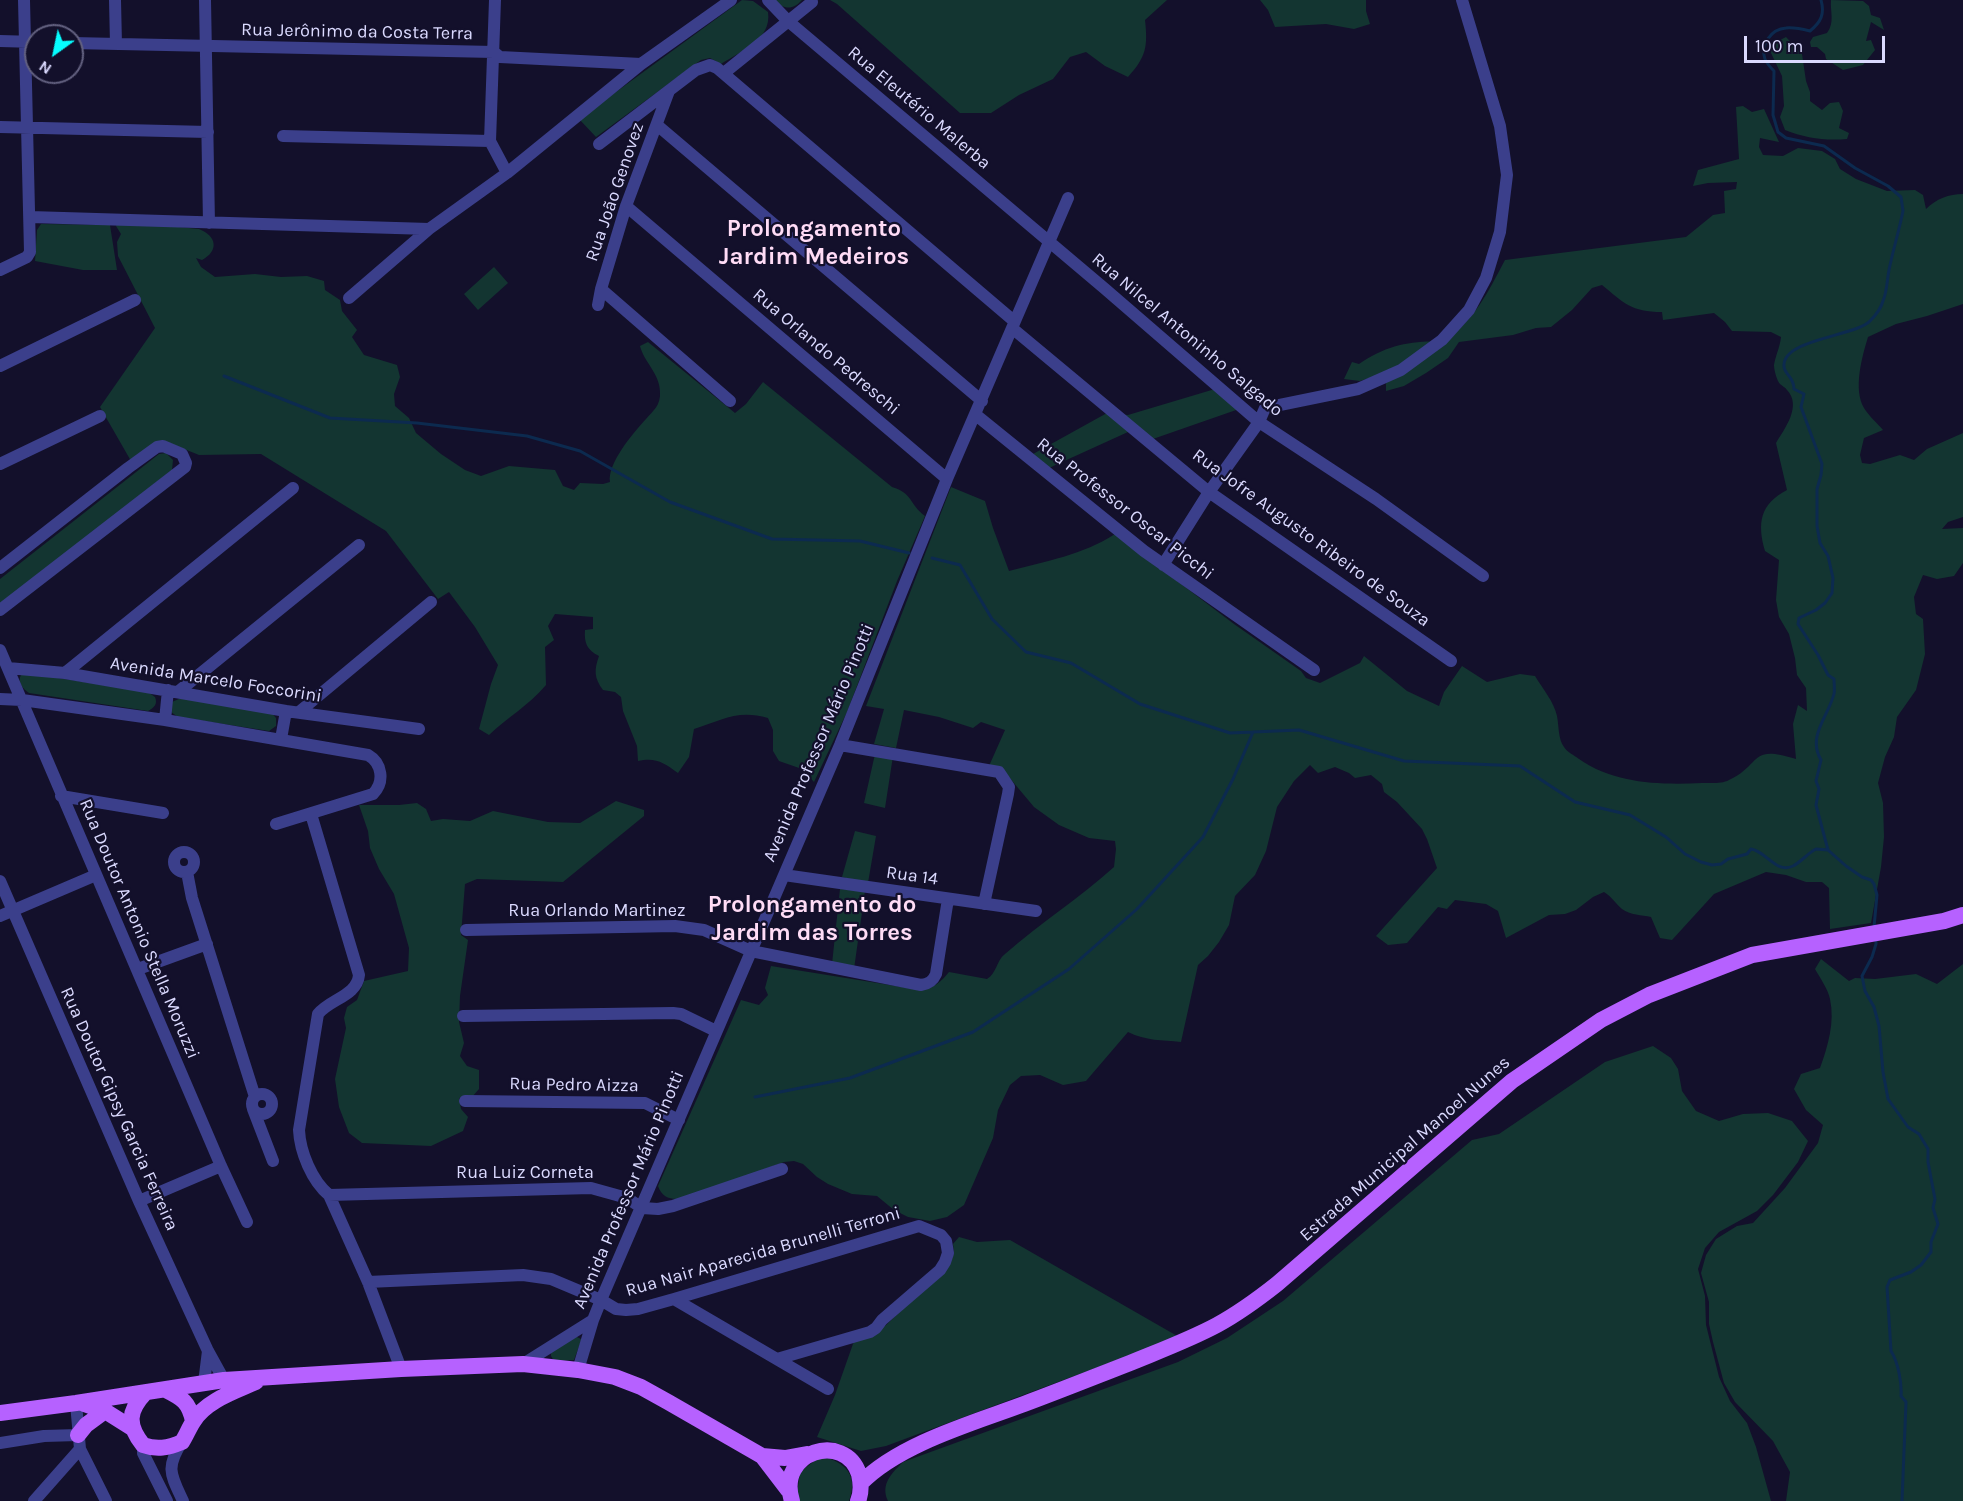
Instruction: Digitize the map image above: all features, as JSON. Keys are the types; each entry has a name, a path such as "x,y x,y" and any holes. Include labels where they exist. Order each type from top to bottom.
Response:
{"main road":[{"name":"Estrada Municipal Manoel Nunes","path":"861,1496 873,1470 888,1460 952,1430 1162,1350 1218,1324 1251,1304 1512,1081 1601,1020 1650,995 1752,955 1963,915"},
{"path":"0,1413 224,1380 401,1368 523,1364 615,1377 641,1387 762,1456 790,1496"},
{"path":"78,1403 105,1411 132,1428 143,1444 158,1449 169,1448 182,1442 193,1421 219,1398 265,1378"},
{"path":"219,1398 224,1380"},
{"path":"166,1390 182,1398 190,1410 193,1421"},
{"path":"132,1428 133,1412 145,1393"},
{"path":"79,1442 86,1425 105,1411"},
{"name":"Estrada Municipal Manoel Nunes","path":"762,1456 785,1458 821,1450 835,1451 848,1458 888,1460"},
{"path":"790,1496 789,1476 796,1463 807,1454"},
{"path":"848,1458 857,1469 861,1496"}],"street":[{"path":"24,0 28,24"},
{"path":"116,0 116,44"},
{"path":"205,0 209,223"},
{"path":"495,0 490,141 507,173"},
{"path":"350,298 429,229 507,173 641,64 731,0"},
{"name":"Rua Eleutério Malerba","path":"768,0 788,21 1048,242"},
{"path":"1163,565 1209,492 1259,422 1265,408 1358,389 1401,370 1442,340 1468,309 1486,279 1500,232 1507,175 1500,126 1462,0"},
{"path":"599,144 696,70 711,65 724,73 812,2"},
{"path":"0,41 24,41"},
{"name":"Rua Jerônimo da Costa Terra","path":"84,43 494,52 500,57 641,64"},
{"name":"Rua Jofre Augusto Ribeiro de Souza","path":"724,73 1209,492 1451,661"},
{"path":"0,270 27,257 30,252 27,126 29,84"},
{"name":"Rua João Genovez","path":"598,305 626,206 669,91"},
{"path":"657,125 982,401"},
{"path":"0,126 208,132"},
{"path":"283,136 490,141"},
{"name":"Avenida Professor Mário Pinotti","path":"578,1370 601,1300 840,745 947,480 1068,198"},
{"name":"Rua Orlando Pedreschi","path":"626,206 947,480"},
{"path":"30,217 429,229"},
{"name":"Rua Nilcel Antoninho Salgado","path":"1048,242 1259,422 1376,499 1483,576"},
{"path":"601,289 730,400"},
{"path":"0,366 135,300"},
{"name":"Rua Professor Oscar Picchi","path":"976,415 1144,551 1314,670"},
{"path":"0,464 100,416"},
{"path":"0,568 157,447 162,446 182,454 186,463 185,467 0,610"},
{"path":"65,673 293,488"},
{"path":"165,720 174,691 359,545"},
{"path":"300,712 431,602"},
{"name":"Rua Doutor Antonio Stella Moruzzi","path":"0,650 61,796 247,1222"},
{"name":"Avenida Marcelo Foccorini","path":"8,668 65,673 286,711 419,729"},
{"path":"0,699 165,720 281,739 368,755 379,766 380,779 377,790 364,798 276,824"},
{"path":"281,739 286,711"},
{"path":"840,745 999,772 1009,787 984,904"},
{"path":"61,796 163,813"},
{"path":"311,814 359,975 354,990 318,1014 298,1130 302,1149 315,1177 329,1195 368,1282 401,1368"},
{"path":"187,872 192,898 273,1161"},
{"path":"0,916 96,875"},
{"name":"Rua 14","path":"784,875 1036,911"},
{"name":"Rua Doutor Gipsy Garcia Ferreira","path":"0,882 139,1202 208,1351 224,1380"},
{"name":"Rua Orlando Martinez","path":"466,930 675,926 704,930 751,951 921,985 928,984 934,979 948,899"},
{"path":"139,973 208,947"},
{"path":"463,1016 673,1012 716,1031"},
{"path":"254,1102 263,1094 272,1101 264,1135"},
{"name":"Rua Pedro Aizza","path":"465,1101 645,1103 679,1120"},
{"path":"139,1202 221,1166"},
{"name":"Rua Luiz Corneta","path":"329,1195 591,1188 627,1198 642,1208 658,1209 782,1169"},
{"name":"Rua Nair Aparecida Brunelli Terroni","path":"368,1282 523,1275 551,1280 601,1300 616,1309 626,1310 674,1299 919,1226 941,1235 946,1241 948,1253 940,1270 870,1332 777,1359"},
{"path":"674,1299 828,1389"},
{"path":"523,1364 593,1320"},
{"path":"204,1383 208,1351"},
{"path":"78,1403 79,1442 106,1501"},
{"path":"0,1443 44,1436 79,1442"},
{"path":"34,1501 79,1442"},
{"path":"182,1442 173,1455 171,1465 173,1481 183,1501"},
{"path":"143,1444 143,1453 167,1501"}],"green space":[{"path":"742,0 753,1 768,12 765,30 754,44 721,64 710,58 701,60 596,137 579,119"},
{"path":"773,0 802,0 788,8"},
{"path":"830,0 1167,0 1145,20 1146,45 1139,63 1128,77 1105,66 1086,52 1070,57 1053,79 1019,95 991,113 960,113"},
{"path":"1260,0 1366,0 1366,11 1370,24 1354,29 1326,24 1275,27 1268,10"},
{"path":"1831,0 1863,1 1869,6 1871,15 1880,18 1884,30 1871,22 1866,41 1871,40 1875,50 1863,65 1843,70 1826,59 1825,54 1817,47 1811,47 1810,42 1813,37 1827,33 1829,29 1832,21"},
{"path":"1786,37 1802,54 1810,101 1822,110 1830,103 1839,102 1843,111 1839,128 1849,133 1847,139 1815,138 1785,130 1780,117 1784,106 1782,76 1771,53 1772,44"},
{"path":"1743,106 1752,112 1764,109 1779,142 1760,138 1759,147 1763,155 1783,156 1798,148 1822,151 1835,159 1840,169 1856,179 1887,191 1915,190 1923,195 1926,209 1943,198 1963,194 1963,304 1896,324 1868,337 1860,373 1859,392 1864,408 1883,430 1864,438 1860,455 1862,463 1870,464 1900,455 1914,460 1927,449 1963,433 1963,517 1948,522 1942,529 1963,528 1963,563 1954,576 1937,579 1923,575 1914,597 1916,614 1923,619 1925,654 1916,690 1897,717 1894,737 1885,757 1878,783 1883,803 1884,837 1871,923 1830,929 1829,888 1822,882 1806,882 1786,875 1766,872 1714,894 1672,940 1660,938 1651,917 1625,911 1604,892 1576,910 1565,914 1549,915 1506,938 1498,911 1486,904 1455,900 1447,909 1438,907 1407,943 1388,945 1376,936 1437,868 1427,839 1422,829 1397,802 1384,792 1382,784 1371,775 1355,778 1335,767 1318,773 1310,765 1294,781 1277,807 1266,851 1255,875 1235,896 1229,925 1219,942 1198,965 1181,1042 1148,1039 1128,1032 1086,1081 1063,1085 1040,1075 1021,1076 1010,1085 998,1110 993,1138 964,1205 947,1217 930,1221 908,1217 894,1210 877,1196 852,1194 828,1184 803,1164 794,1161 784,1162 687,1198 673,1199 663,1194 658,1186 741,1000 759,1005 768,995 765,988 771,966 921,990 937,984 949,972 987,979 993,974 1005,954 1114,867 1115,841 1089,838 1059,825 1034,807 1003,770 989,766 1005,730 981,722 973,728 939,717 904,710 896,748 874,744 884,709 866,706 951,487 985,501 1009,571 1077,552 1115,534 1234,624 1301,671 1306,678 1320,683 1360,663 1364,656 1407,691 1439,706 1444,692 1462,666 1487,682 1520,674 1535,676 1553,706 1564,747 1579,759 1607,774 1638,781 1670,784 1720,783 1740,774 1763,755 1781,755 1796,759 1793,724 1798,705 1807,711 1806,688 1797,675 1789,634 1779,617 1776,600 1779,560 1765,551 1761,532 1761,523 1766,508 1778,495 1787,490 1776,443 1790,417 1793,403 1787,390 1779,383 1774,365 1781,337 1771,332 1732,331 1714,313 1663,320 1662,312 1635,308 1616,297 1602,285 1592,288 1572,310 1551,327 1459,342 1448,358 1404,386 1386,391 1386,383 1376,376 1360,381 1344,379 1352,362 1359,364 1390,348 1411,343 1445,342 1465,323 1480,304 1505,260 1686,237 1713,215 1725,213 1724,191 1736,189 1737,182 1693,186 1698,170 1739,159 1736,107"},
{"path":"117,221 199,229 205,232 214,244 213,248 202,260 196,258 201,267 215,277 255,274 281,277 307,276 324,281 325,290 340,300 342,311 357,330 352,337 364,355 397,365 400,377 394,394 395,406 409,418 416,433 465,470 481,476 509,466 555,470 563,486 574,490 580,483 610,482 610,475 617,458 628,440 659,401 660,392 657,379 640,346 648,342 735,413 746,404 763,382 892,487 904,492 925,516 897,581 847,712 814,782 802,769 779,761 773,751 773,730 768,718 757,716 739,715 694,729 689,757 678,773 660,762 638,761 637,746 623,711 621,697 615,692 603,690 596,678 599,656 589,649 585,635 585,630 593,629 593,617 555,614 548,626 554,640 545,647 546,685 489,735 479,729 498,665 475,627 449,592 438,599 386,531 261,454 199,455 162,440 131,461 100,407 155,328 118,256 117,242 121,234 116,226"},
{"path":"41,224 110,225 117,270 83,270 35,261 37,230"},
{"path":"494,267 508,283 478,310 464,294"},
{"path":"1215,389 1239,409 1150,440 1128,432 1049,468 1033,454 1107,413 1128,415"},
{"path":"166,453 173,460 172,470 0,605 0,579 159,454"},
{"path":"26,673 148,692 155,697 156,704 148,711 29,693 20,683 21,675"},
{"path":"181,698 272,713 276,718 276,726 269,731 178,717 171,712 172,702"},
{"path":"875,754 893,756 885,808 864,803"},
{"path":"616,801 644,810 644,816 563,882 477,879 465,884 461,935 468,940 460,996 459,1022 464,1043 460,1056 467,1066 479,1070 479,1089 472,1097 459,1098 461,1109 468,1117 463,1131 431,1146 362,1143 349,1133 339,1107 335,1079 346,1028 344,1018 347,1007 357,1000 364,981 408,971 409,948 394,894 370,848 368,831 359,805 417,803 426,809 431,821 443,819 470,821 493,811 548,822 580,823"},
{"path":"855,831 876,836 868,883 842,877"},
{"path":"840,889 865,891 854,969 832,964"},
{"path":"1821,959 1849,981 1855,978 1875,979 1916,974 1937,984 1963,964 1963,1501 1786,1501 1790,1472 1773,1441 1735,1402 1724,1383 1713,1342 1709,1324 1709,1302 1701,1273 1706,1255 1716,1239 1737,1226 1753,1223 1785,1188 1818,1143 1823,1125 1806,1110 1794,1089 1801,1074 1820,1068 1830,1034 1832,1016 1830,999 1815,969"},
{"path":"1653,1046 1671,1058 1678,1069 1682,1091 1696,1111 1719,1121 1743,1114 1768,1113 1792,1121 1808,1141 1798,1162 1773,1195 1757,1211 1719,1232 1705,1248 1698,1269 1705,1296 1706,1325 1719,1377 1730,1401 1747,1423 1771,1501 888,1501 886,1484 903,1462 1178,1362 1227,1338 1283,1301 1472,1140 1499,1134 1605,1062"},
{"path":"959,1237 977,1242 1010,1240 1179,1337 886,1446 861,1451 817,1437 854,1341 885,1326 950,1264 954,1253 953,1244"},
{"path":"575,1336 581,1341 574,1360 554,1361 551,1352"},
{"path":"828,1458 842,1465 850,1474 852,1486 849,1501 800,1501 797,1494 800,1472 817,1459"}],"waterway":[{"path":"1821,0 1823,9 1821,17 1810,31 1781,29 1771,35 1765,43 1765,59 1774,71 1773,115 1778,132 1786,138 1824,146 1855,168 1888,186 1901,197 1903,211 1885,294 1876,314 1870,321 1851,331 1795,349 1787,356 1784,365 1794,389 1804,394 1801,407 1822,464 1817,489 1817,526 1820,543 1828,556 1833,578 1832,593 1825,603 1799,618 1798,624 1828,675 1834,679 1834,694 1817,735 1817,751 1821,760 1816,781 1819,789 1816,805 1828,850 1846,866 1874,884 1877,895 1874,927"},
{"path":"224,376 330,418 417,423 527,436 580,451 670,502 772,539 860,541 909,553"},
{"path":"932,558 960,565 992,619 1026,652 1071,663 1140,704 1230,733 1299,730 1404,761 1520,766 1575,802 1630,815 1666,837 1685,854 1712,865 1747,854 1751,849 1776,865 1787,868 1816,849 1828,850"},
{"path":"755,1097 850,1078 973,1032 1069,969 1137,909 1203,837 1233,779 1253,732"},
{"path":"1876,939 1872,957 1862,976 1865,991 1874,1007 1879,1026 1888,1099 1908,1127 1919,1134 1928,1149 1928,1162 1935,1199 1933,1208 1938,1224 1931,1242 1931,1252 1921,1265 1911,1272 1890,1280 1887,1287 1891,1351 1899,1373 1901,1396 1906,1402 1902,1501"}],"district":[{"name":"Prolongamento Jardim Medeiros","path":"814,243"},
{"name":"Prolongamento do Jardim das Torres","path":"812,919"}]}
